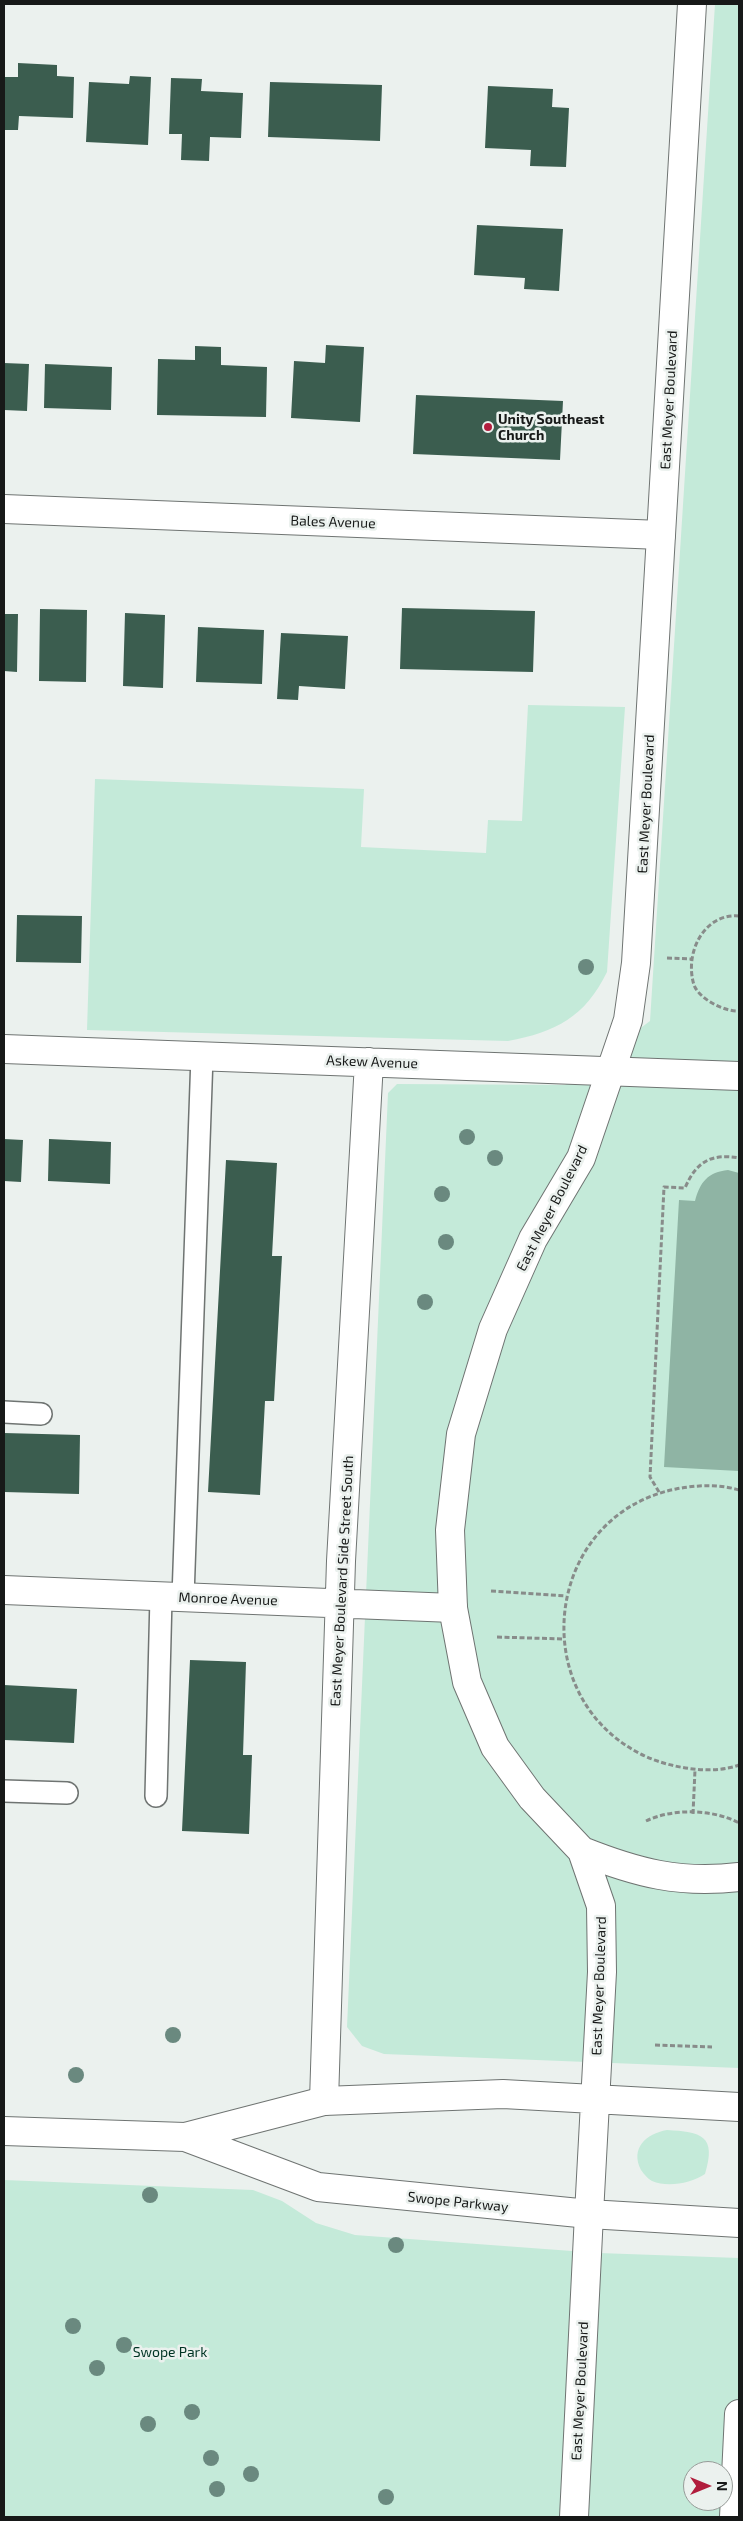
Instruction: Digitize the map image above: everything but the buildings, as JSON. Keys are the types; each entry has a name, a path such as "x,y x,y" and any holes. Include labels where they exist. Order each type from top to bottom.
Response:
{"main road":[{"name":"East Meyer Boulevard","path":"574,2517 602,1972 601,1906 582,1851 532,1798 495,1747 467,1682 453,1608 450,1530 461,1434 493,1329 534,1239 580,1158 628,1020 636,963 692,4"},
{"name":"Bales Avenue","path":"4,509 662,535"},
{"name":"Askew Avenue","path":"4,1049 739,1076"},
{"name":"East Meyer Boulevard Side Street South","path":"324,2101 339,1604 368,1062"},
{"name":"Monroe Avenue","path":"4,1590 453,1608"},
{"path":"582,1851 621,1866 658,1876 717,1880 739,1877"},
{"name":"Swope Parkway","path":"4,2131 185,2137 324,2101 502,2094 739,2107"},
{"name":"Swope Parkway","path":"185,2137 318,2187 589,2214 739,2223"},
{"path":"734,2517 739,2414"}],"lane":[{"path":"156,1796 172,1597 202,1056"},
{"path":"4,1412 41,1414"},
{"path":"4,1791 67,1793"}],"path":[{"path":"739,916 729,915 708,925 698,938 692,959 694,986 712,1004 739,1011"},
{"path":"659,1492 650,1477 664,1187 685,1188 691,1174 698,1165 707,1161 728,1156 739,1158"},
{"path":"739,1490 730,1487 694,1486 659,1492 626,1508 599,1532 578,1562 566,1596 563,1639 573,1680 584,1703 604,1729 631,1750 662,1764 695,1770 739,1765"},
{"path":"491,1591 566,1596"},
{"path":"497,1636 563,1639"},
{"path":"693,1814 695,1770"},
{"path":"646,1821 669,1813 725,1815 739,1823"},
{"path":"655,2045 712,2047"}],"green space":[{"path":"715,4 739,4 739,2068 384,2054 362,2046 347,2027 388,1093 397,1084 565,1085 650,1021"},
{"path":"528,705 625,707 607,972 589,1001 567,1020 541,1033 508,1041 87,1030 95,779 364,789 361,847 486,853 488,820 522,821"},
{"path":"667,2130 689,2132 703,2138 707,2143 709,2151 705,2174 679,2184 658,2183 645,2175 638,2162 637,2155 639,2149 647,2139"},
{"name":"Swope Park","path":"4,2180 253,2190 282,2201 316,2223 355,2235 599,2253 739,2258 739,2517 4,2517"}],"shaded area":[{"path":"728,1170 739,1173 739,1471 664,1467 679,1200 695,1201 699,1188 706,1179 715,1173"}],"place":[{"name":"Unity Southeast Church","path":"488,427"}]}
